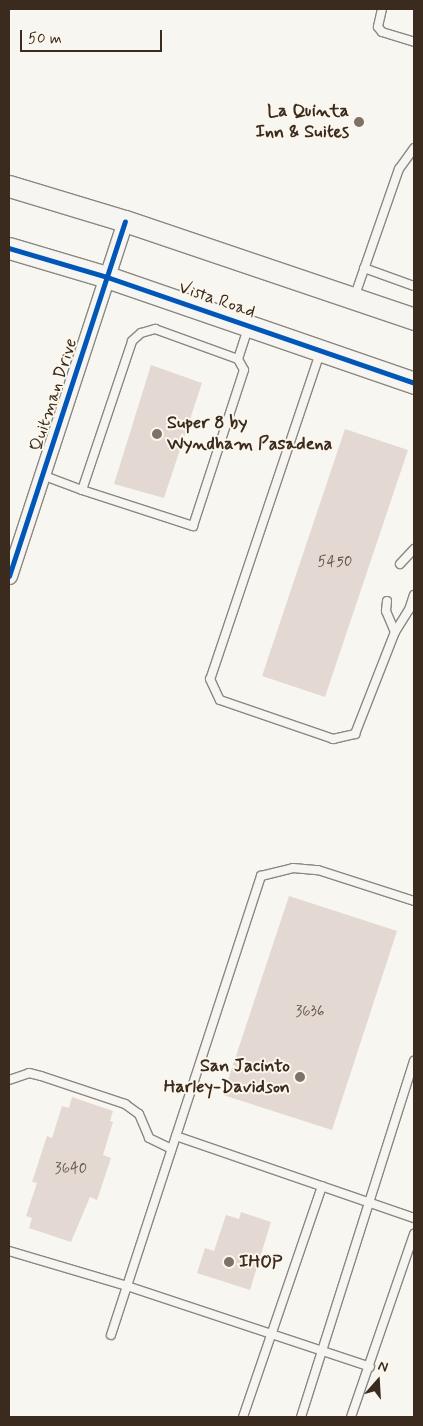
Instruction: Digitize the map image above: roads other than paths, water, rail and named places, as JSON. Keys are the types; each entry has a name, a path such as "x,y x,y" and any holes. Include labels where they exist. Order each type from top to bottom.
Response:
{"street":[{"path":"9,186 125,221 414,318"},
{"name":"Quitman Drive","path":"9,576 125,221"},
{"name":"Vista Road","path":"9,248 107,277 414,383"}],"lane":[{"path":"382,9 378,27 382,32 414,42"},
{"path":"354,298 399,169 414,152"},
{"path":"364,268 414,286"},
{"path":"238,358 249,326"},
{"path":"42,475 82,490 194,526 244,370 238,358 155,329 141,333 132,342 82,490"},
{"path":"321,351 210,679 220,700 333,740 354,734 395,632 409,610 414,595"},
{"path":"400,564 414,549"},
{"path":"387,601 386,611 395,632"},
{"path":"111,1335 261,876 293,868 318,870 414,901"},
{"path":"301,1417 414,1060"},
{"path":"9,1080 28,1074 40,1076 125,1104 139,1114 149,1138 172,1149"},
{"path":"176,1136 414,1218"},
{"path":"243,1417 322,1186"},
{"path":"351,1417 370,1367 414,1234"},
{"path":"9,1251 128,1286 370,1367"}],"place":[{"name":"La Quinta Inn & Suites","path":"359,122"},
{"name":"Super 8 by Wyndham Pasadena","path":"157,434"},
{"name":"San Jacinto Harley-Davidson","path":"300,1077"},
{"name":"IHOP","path":"229,1262"}]}
